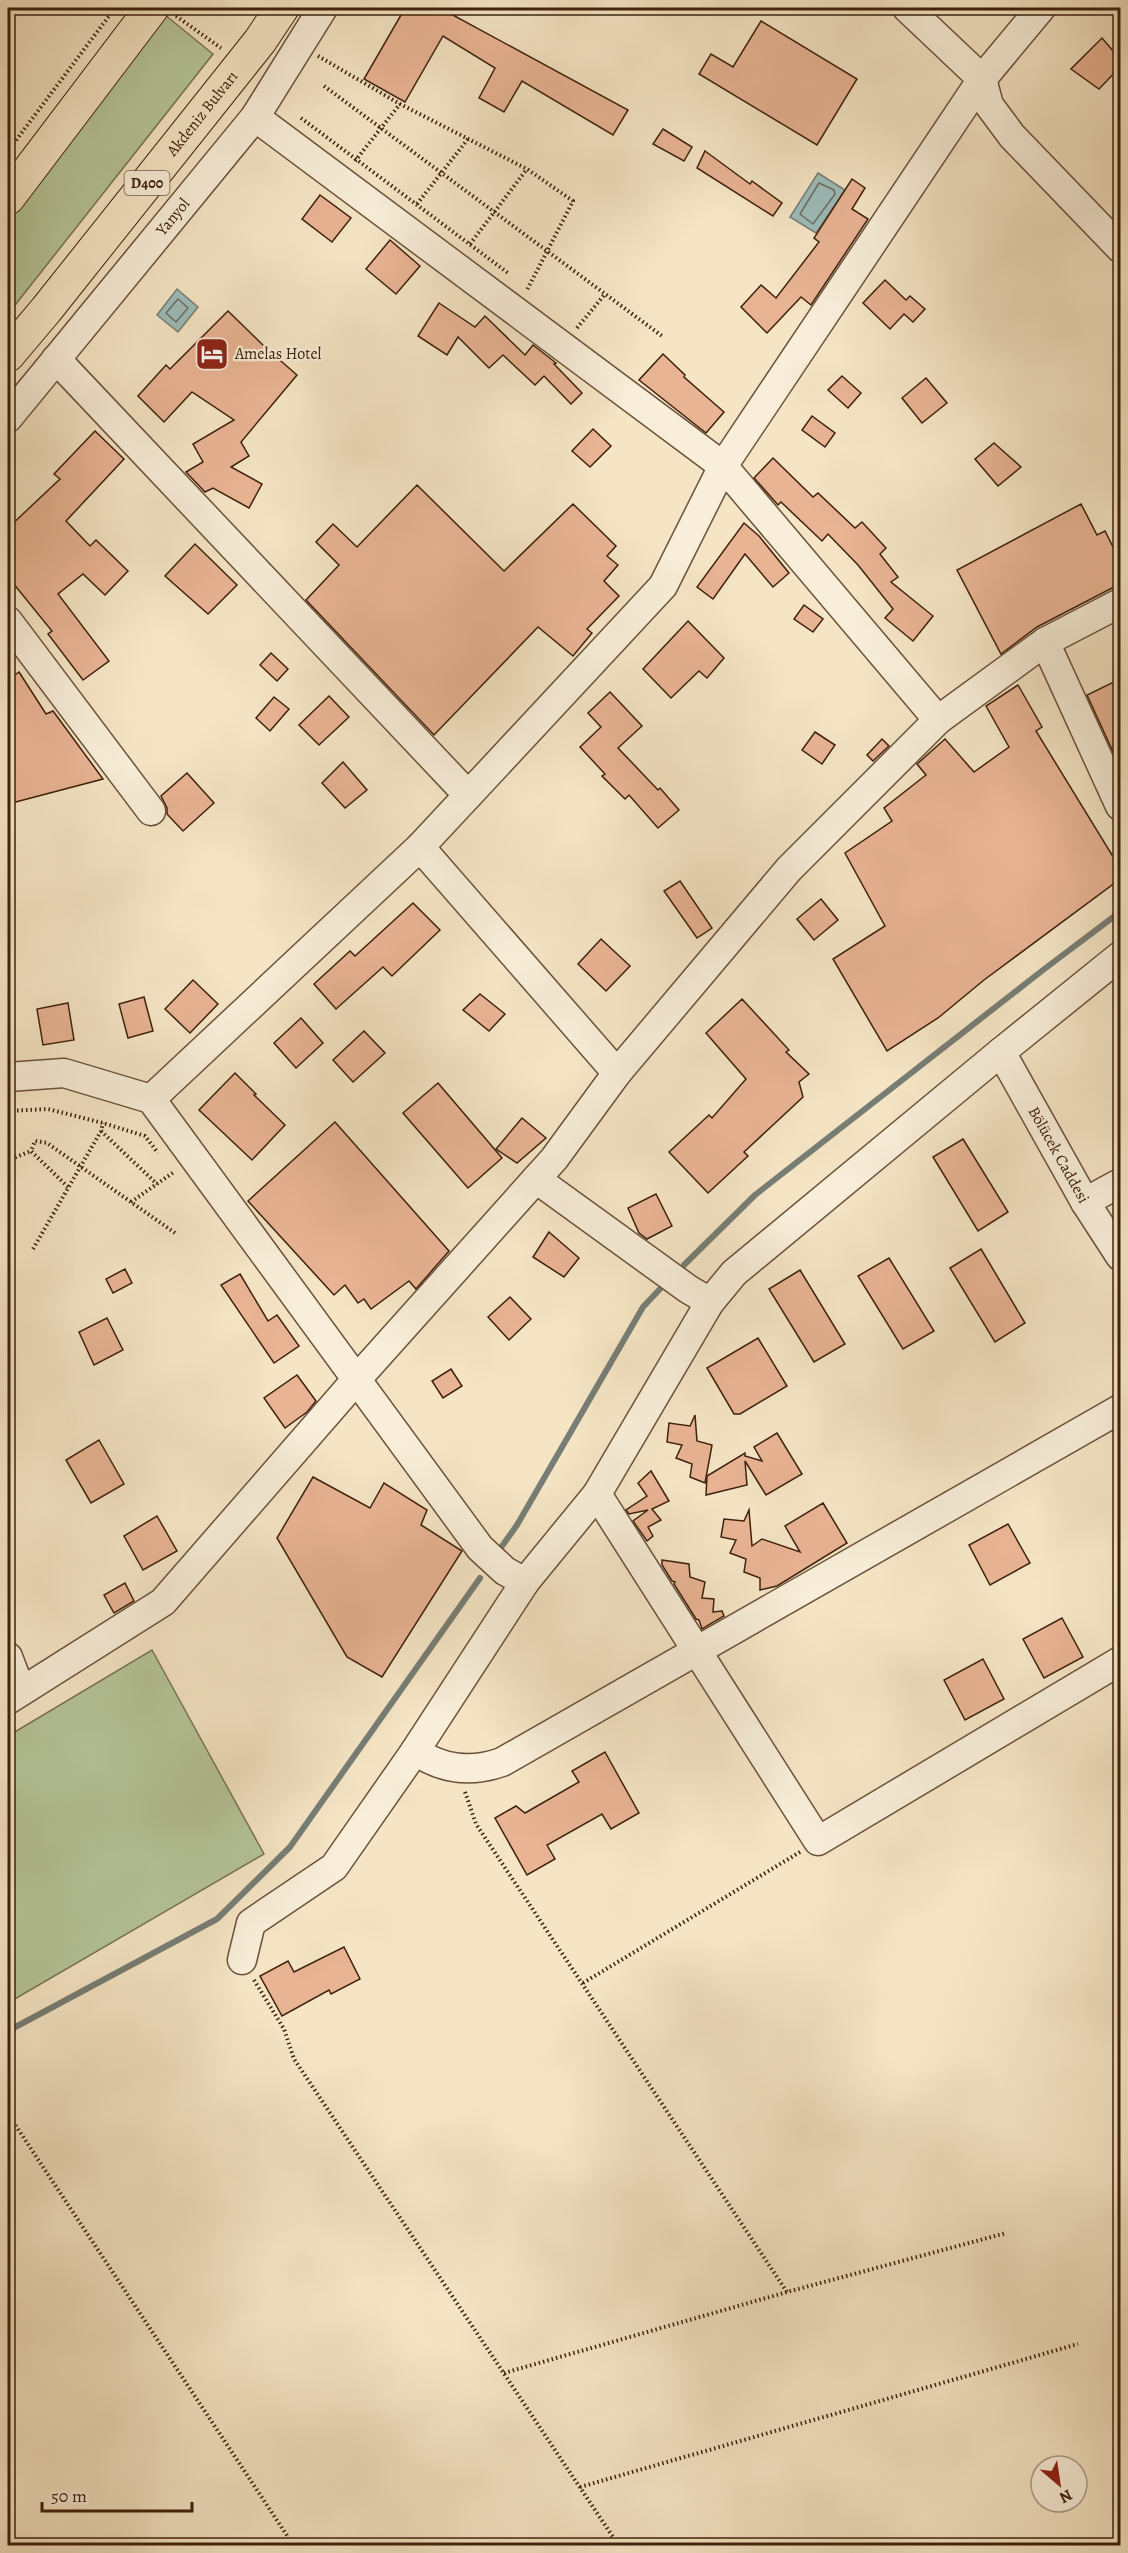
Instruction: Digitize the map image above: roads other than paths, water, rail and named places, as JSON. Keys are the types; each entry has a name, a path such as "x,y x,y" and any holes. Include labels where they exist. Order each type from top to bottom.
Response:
{"highway":[{"name":"Akdeniz Bulvarı","path":"8,356 242,63 282,8"},
{"path":"8,198 162,11"}],"street":[{"name":"Yanyol","path":"8,418 255,117 323,8"},
{"path":"907,8 982,79 989,105 1012,136 1120,248"},
{"path":"151,1099 420,847 663,586 723,466 982,79 1041,8"},
{"path":"255,117 348,170 400,225 462,255 527,299 723,466 938,720"},
{"path":"56,359 468,795"},
{"path":"8,1657 14,1695 163,1602 356,1380 554,1159 617,1073 789,869 938,720 1045,642 1120,603"},
{"path":"8,621 151,812"},
{"path":"1045,642 1120,806"},
{"path":"420,847 617,1073"},
{"path":"242,1960 251,1923 334,1867 416,1752 515,1576 597,1494 699,1295 734,1273 1000,1052 1120,956"},
{"name":"Bölücek Caddesi","path":"1000,1052 1085,1203 1120,1256"},
{"path":"8,1077 64,1073 151,1099 480,1548 515,1576"},
{"path":"536,1179 699,1295"},
{"path":"1085,1203 1120,1183"},
{"path":"416,1752 437,1764 463,1770 490,1767 502,1762 1120,1409"},
{"path":"597,1494 818,1841 1120,1661"}],"water":[{"path":"818,173 845,190 816,233 790,217"},
{"path":"177,289 198,307 178,332 157,315"}],"waterway":[{"path":"684,1265 755,1195 1120,912"},
{"path":"500,1549 517,1525 643,1307 660,1289"},
{"path":"8,2031 217,1919 290,1847 480,1578"}],"place":[{"name":"Amelas Hotel","path":"212,354"}]}
